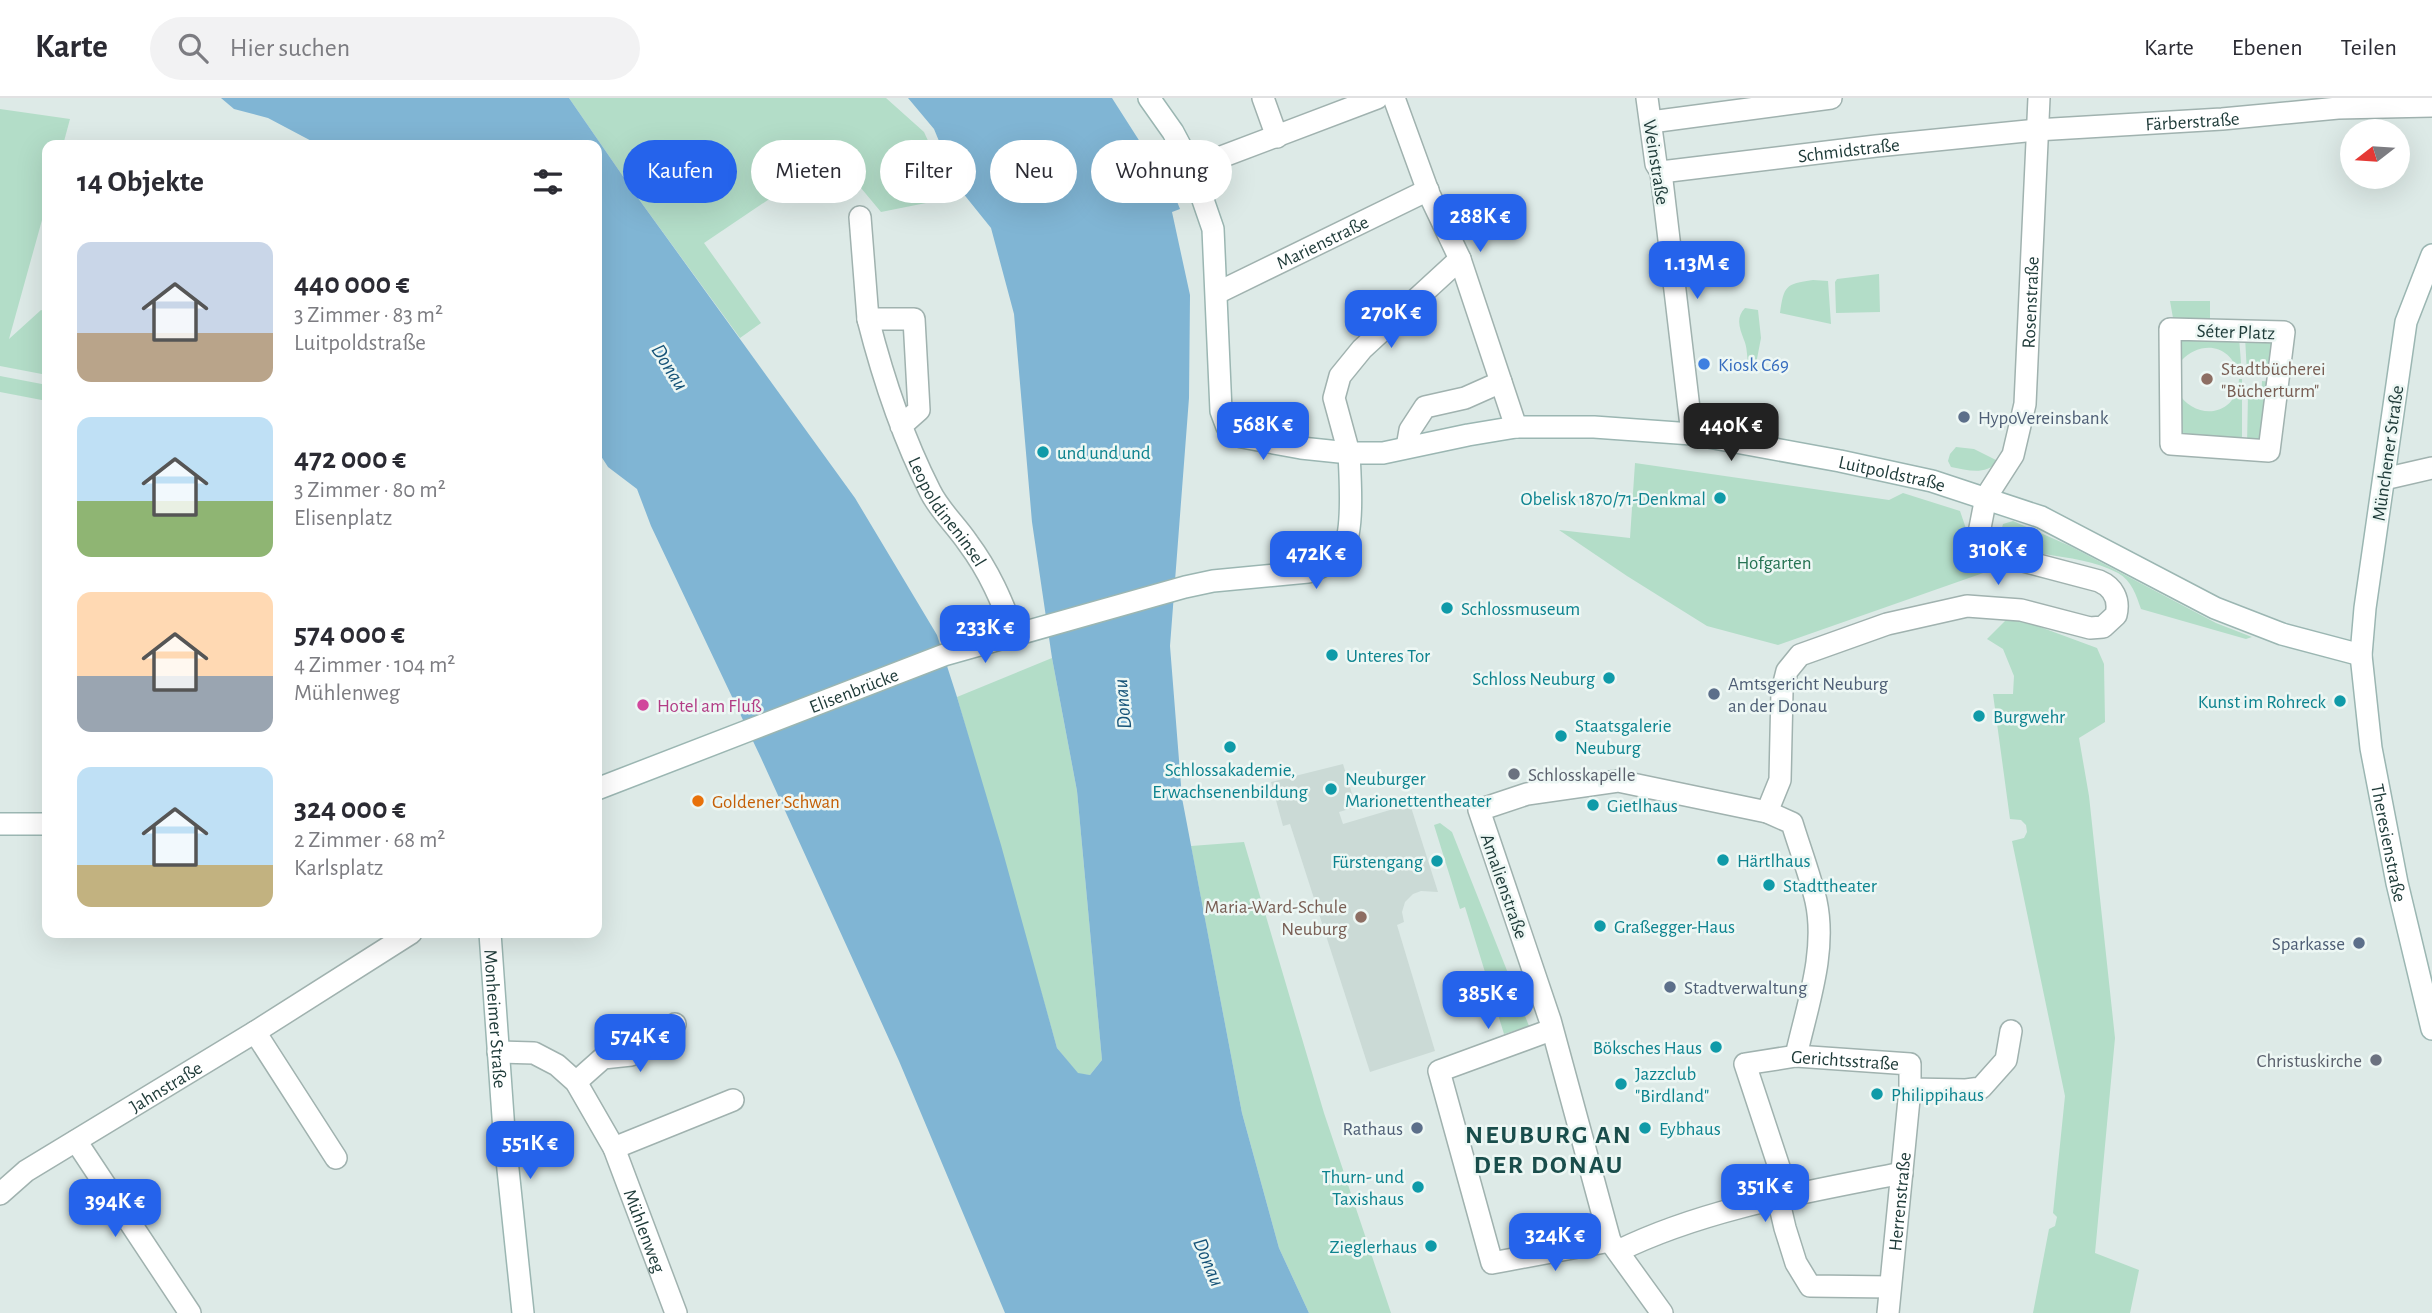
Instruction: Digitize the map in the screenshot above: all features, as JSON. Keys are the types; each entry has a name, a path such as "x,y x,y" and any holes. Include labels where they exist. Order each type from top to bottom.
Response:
{"street":[{"path":"1149,98 1176,140"},
{"path":"1264,98 1277,137"},
{"path":"1232,153 1377,98"},
{"path":"1394,98 1428,190 1460,259 1516,427"},
{"name":"Weinstraße","path":"1647,98 1656,164 1661,172 1692,434"},
{"path":"1651,122 1831,98"},
{"name":"Rosenstraße","path":"1986,497 2012,455 2025,404 2039,98"},
{"name":"Färberstraße","path":"2036,130 2222,119 2338,108 2432,106"},
{"name":"Schmidstraße","path":"1661,172 2036,130"},
{"name":"Marienstraße","path":"1217,293 1428,190"},
{"path":"1204,203 1213,229 1217,293"},
{"name":"Leopoldineninsel","path":"860,217 868,319 883,377 901,426 931,494 969,544 999,592 1014,634"},
{"name":"Münchener Straße","path":"2361,655 2365,608 2406,322 2432,255"},
{"path":"1349,453 1334,398 1340,376 1362,349 1460,259"},
{"name":"Luitpoldstraße","path":"1217,293 1221,411 1227,427 1242,437 1301,448 1383,453 1516,427 1594,427 1692,434 1840,461 1933,481 2042,517 2215,608 2282,634 2361,655"},
{"path":"868,319 914,318 919,410 901,426"},
{"name":"Séter Platz","path":"2170,329 2284,332 2269,451 2171,444 2170,329"},
{"path":"1406,447 1410,430 1425,407 1465,398 1501,382"},
{"name":"Elisenbrücke","path":"602,787 944,655 1185,587 1213,581 1308,572 1322,567 1333,560 1345,545 1349,518 1349,453"},
{"path":"2384,480 2432,468"},
{"path":"1796,1056 1820,941 1816,902 1792,823 1767,812 1780,780 1782,691 1787,671 1800,655 1887,624 1967,606 2021,610 2090,628 2103,626 2113,619 2118,610 2118,602 2109,585 1996,554 1985,545 1979,533 1986,497"},
{"name":"Theresienstraße","path":"2361,655 2371,748 2397,883 2432,1029"},
{"name":"Amalienstraße","path":"1662,1313 1614,1246 1550,1020 1479,810 1527,794 1618,781 1767,812"},
{"path":"0,824 42,824"},
{"name":"Jahnstraße","path":"0,1194 26,1171 255,1032 403,938"},
{"name":"Monheimer Straße","path":"490,938 504,1131 523,1313"},
{"path":"576,1082 603,1058 631,1055 675,1024"},
{"path":"1551,1030 1439,1070 1492,1263 1614,1246 1778,1198 1902,1172"},
{"name":"Gerichtsstraße","path":"1778,1198 1780,1170 1745,1064 1796,1056 1910,1064 1910,1089 1966,1090 1981,1088 2006,1060 2011,1031"},
{"path":"255,1032 336,1158"},
{"name":"Mühlenweg","path":"498,1052 534,1053 557,1065 576,1082 614,1148 676,1313"},
{"name":"Herrenstraße","path":"1888,1313 1910,1089"},
{"path":"614,1148 733,1100"},
{"path":"76,1141 190,1313"},
{"path":"1778,1198 1784,1228 1796,1263 1810,1286 1889,1287"}],"shaded area":[{"name":"Maria-Ward-Schule Neuburg","path":"1343,764 1356,807 1339,812 1343,824 1410,804 1438,892 1421,891 1413,894 1405,902 1402,912 1404,922 1397,925 1435,1051 1370,1072 1290,824 1283,826 1271,782"}],"green space":[{"path":"569,98 886,98 924,132 928,140 880,140 880,203 926,203 881,212 866,194 866,140 751,140 751,203 763,203 704,243 761,323 740,338 642,203 737,203 737,140 623,140 623,176 602,146 602,140 598,140"},
{"path":"0,109 70,119 64,140 42,140 42,220 9,339 42,310 42,374 0,366"},
{"path":"1879,274 1880,312 1836,313 1837,279"},
{"path":"1813,280 1828,281 1831,324 1780,313 1783,297 1791,285"},
{"path":"2170,301 2210,301 2210,319 2173,318"},
{"path":"1745,308 1758,310 1761,338 1756,364 1748,363 1740,328 1740,316"},
{"path":"2174,335 2239,337 2242,376 2239,376 2230,357 2215,349 2198,350 2181,361"},
{"path":"2245,337 2278,338 2274,376 2247,373"},
{"path":"0,376 42,384 42,400 0,392"},
{"path":"2239,379 2242,379 2242,444 2175,439 2177,391 2194,408 2214,411 2231,401"},
{"path":"2262,381 2273,382 2264,446 2247,445 2248,394 2261,396"},
{"path":"1956,447 1974,449 1998,461 1982,470 1951,467 1948,461"},
{"name":"Hofgarten","path":"1635,463 1889,500 1903,493 1960,511 1973,549 1986,572 1778,645 1707,626 1559,530 1630,538"},
{"path":"2013,521 2070,546 2216,623 2252,637 2246,639 2141,609 2127,580 2101,566 2016,549 2003,537 2002,530 2003,524"},
{"path":"2010,616 2097,648 2104,664 2105,722 2079,738 2089,796 2115,1038 2095,1253 2139,1270 2130,1313 2033,1313 2049,1229 2055,1226 2057,1217 2053,1213 2065,1096 2012,841 2024,838 2026,825 2021,820 2010,819 1993,694 2013,694 2014,676 2003,649 1987,639"},
{"path":"1052,658 1077,791 1100,1038 1102,1060 1090,1075 1078,1074 1057,1048 957,697"},
{"path":"1440,823 1452,832 1529,1026 1504,1034 1465,907 1460,909 1434,825"},
{"path":"1244,842 1324,1113 1391,1313 1309,1313 1279,1248 1242,1113 1191,846"}],"water":[{"path":"221,98 569,98 598,140 310,140 268,118 234,109"},
{"name":"Donau","path":"908,98 1112,98 1139,140 1091,140 1091,203 1178,203 1180,209 1172,212 1190,295 1189,398 1170,646 1182,798 1242,1113 1279,1248 1309,1313 1005,1313 899,1061 761,758 651,526 637,489 608,467 602,458 602,146 623,176 623,203 642,203 855,498 937,635 1001,845 1057,1048 1078,1073 1090,1075 1102,1060 1077,791 1052,658 1032,522 1014,314 991,228 971,203 976,203 976,140 939,140 934,129"}],"place":[{"name":"Kiosk C69","path":"1704,364"},
{"name":"Stadtbücherei \"Bücherturm\"","path":"2207,379"},
{"name":"HypoVereinsbank","path":"1964,417"},
{"name":"und und und","path":"1043,452"},
{"name":"Obelisk 1870/71-Denkmal","path":"1720,498"},
{"name":"Schlossmuseum","path":"1447,608"},
{"name":"Unteres Tor","path":"1332,655"},
{"name":"Schloss Neuburg","path":"1609,678"},
{"name":"Amtsgericht Neuburg an der Donau","path":"1714,694"},
{"name":"Kunst im Rohreck","path":"2340,701"},
{"name":"Hotel am Fluß","path":"643,705"},
{"name":"Burgwehr","path":"1979,716"},
{"name":"Staatsgalerie Neuburg","path":"1561,736"},
{"name":"Schlossakademie, Erwachsenenbildung","path":"1230,747"},
{"name":"Schlosskapelle","path":"1514,774"},
{"name":"Neuburger Marionettentheater","path":"1331,789"},
{"name":"Goldener Schwan","path":"698,801"},
{"name":"Gietlhaus","path":"1593,805"},
{"name":"Härtlhaus","path":"1723,860"},
{"name":"Fürstengang","path":"1437,861"},
{"name":"Stadttheater","path":"1769,885"},
{"name":"Maria-Ward-Schule Neuburg","path":"1361,917"},
{"name":"Graßegger-Haus","path":"1600,926"},
{"name":"Sparkasse","path":"2359,943"},
{"name":"Stadtverwaltung","path":"1670,987"},
{"name":"Böksches Haus","path":"1716,1047"},
{"name":"Christuskirche","path":"2376,1060"},
{"name":"Jazzclub \"Birdland\"","path":"1621,1084"},
{"name":"Philippihaus","path":"1877,1094"},
{"name":"Rathaus","path":"1417,1128"},
{"name":"Eybhaus","path":"1645,1128"},
{"name":"Thurn- und Taxishaus","path":"1418,1187"},
{"name":"Zieglerhaus","path":"1431,1246"}],"district":[{"name":"NEUBURG AN DER DONAU","path":"1549,1149"}]}
